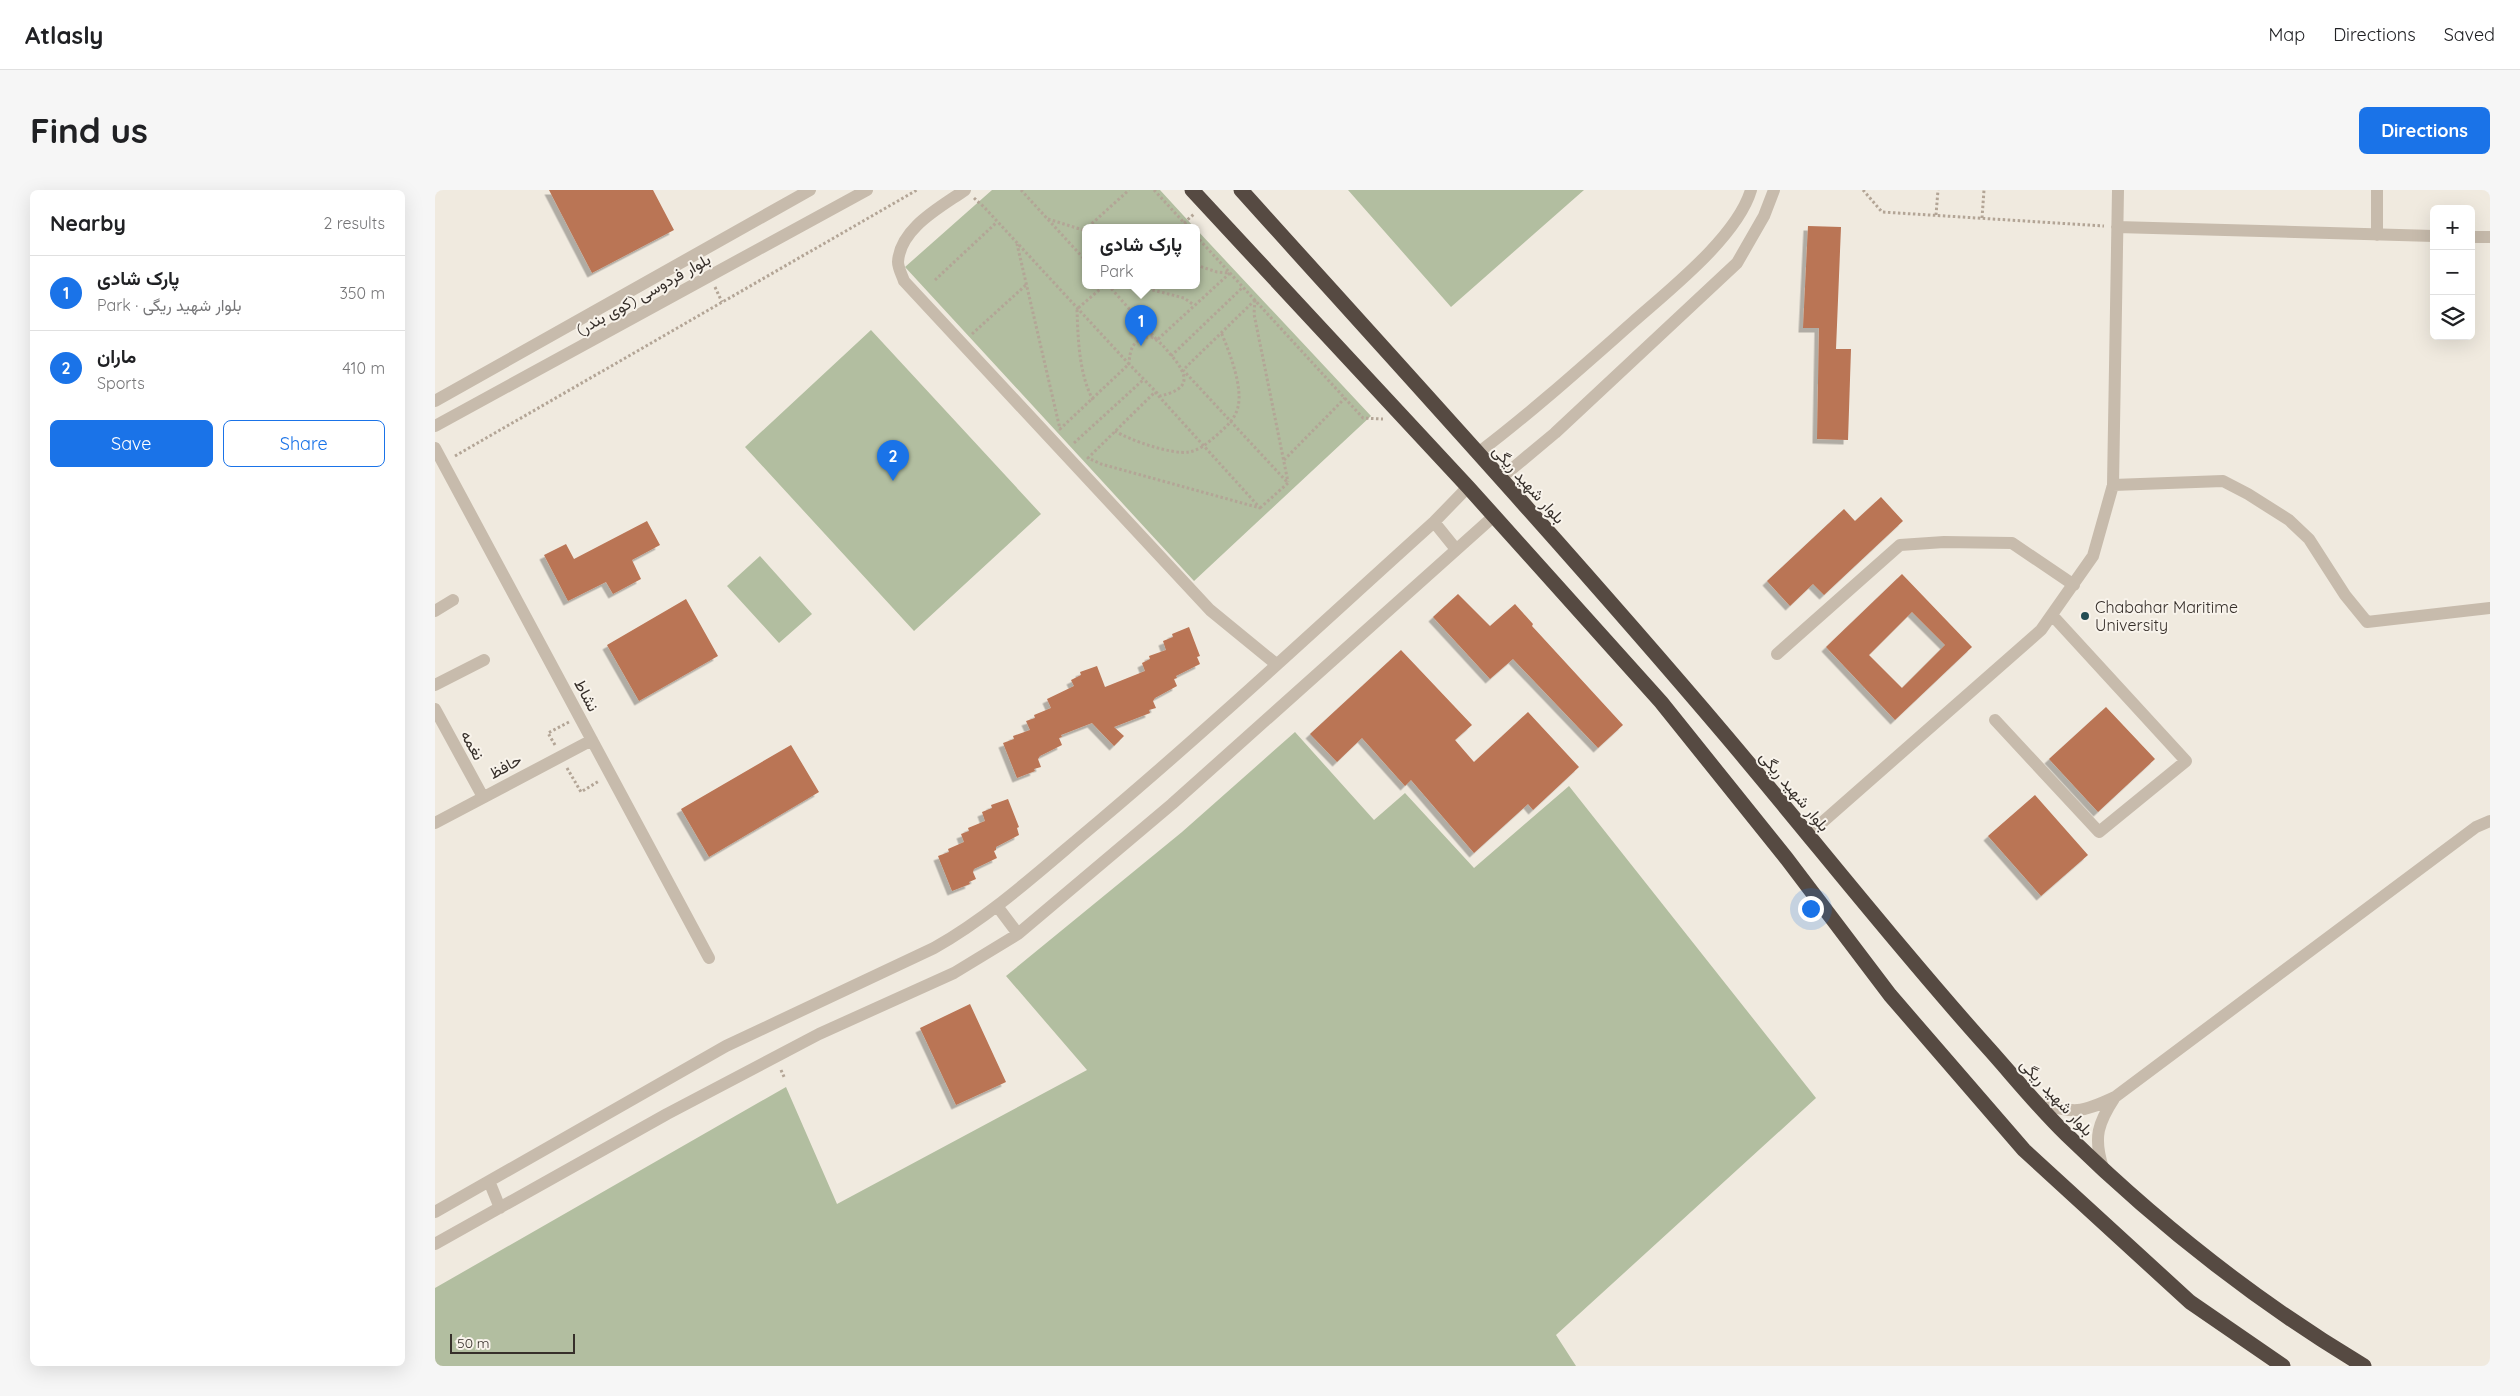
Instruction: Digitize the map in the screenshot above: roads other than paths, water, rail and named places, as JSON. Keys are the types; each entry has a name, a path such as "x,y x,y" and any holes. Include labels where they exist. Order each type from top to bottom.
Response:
{"highway":[{"path":"1192,190 1468,487 1661,702 1787,859 1890,995 2024,1150 2190,1302 2283,1366"},
{"name":"بلوار شهید ریگی","path":"1241,190 1479,453 1658,657 1809,834 1926,979 2064,1133 2216,1264 2306,1331 2364,1366"}],"street":[{"path":"1479,453 1534,410 1682,278 1726,233 1751,190"},
{"path":"1501,478 1555,432 1737,263 1764,216 1774,190"},
{"path":"1809,834 2041,630 2093,556 2113,485 2118,190"},
{"path":"2377,190 2377,235"},
{"name":"بلوار فردوسی (کوی بندر)","path":"435,426 862,191"},
{"name":"بلوار فردوسی (کوی بندر)","path":"435,401 802,192"},
{"path":"968,193 919,223 905,241 898,262 904,281 1210,610 1276,664"},
{"path":"2117,227 2430,236"},
{"path":"2475,237 2490,237"},
{"name":"نشاط","path":"435,448 709,958"},
{"path":"2113,485 2223,481 2248,494 2289,520 2309,539 2345,595 2367,622 2490,608"},
{"path":"435,1212 726,1046 933,948 961,932 997,906 1170,761 1434,522 1468,487"},
{"path":"435,1244 667,1114 819,1034 954,973 1018,934 1172,804 1455,548 1493,516"},
{"path":"1434,522 1455,548"},
{"path":"1777,654 1900,545 1945,542 2012,543 2074,585"},
{"path":"435,610 453,600"},
{"path":"1995,720 2099,832 2186,762 2052,615"},
{"path":"435,685 484,660"},
{"name":"نغمه","path":"435,709 483,797"},
{"name":"حافظ","path":"435,823 592,740"},
{"path":"2038,1103 2071,1112 2090,1108 2115,1097 2476,827 2490,821"},
{"path":"997,906 1018,934"},
{"path":"2103,1168 2097,1139 2101,1119 2115,1097"},
{"path":"489,1181 500,1208"}],"place":[{"name":"پارک شادی","path":"1141,346"},
{"name":"ماران","path":"893,481"},
{"name":"Chabahar Maritime University","path":"2085,616"}]}
